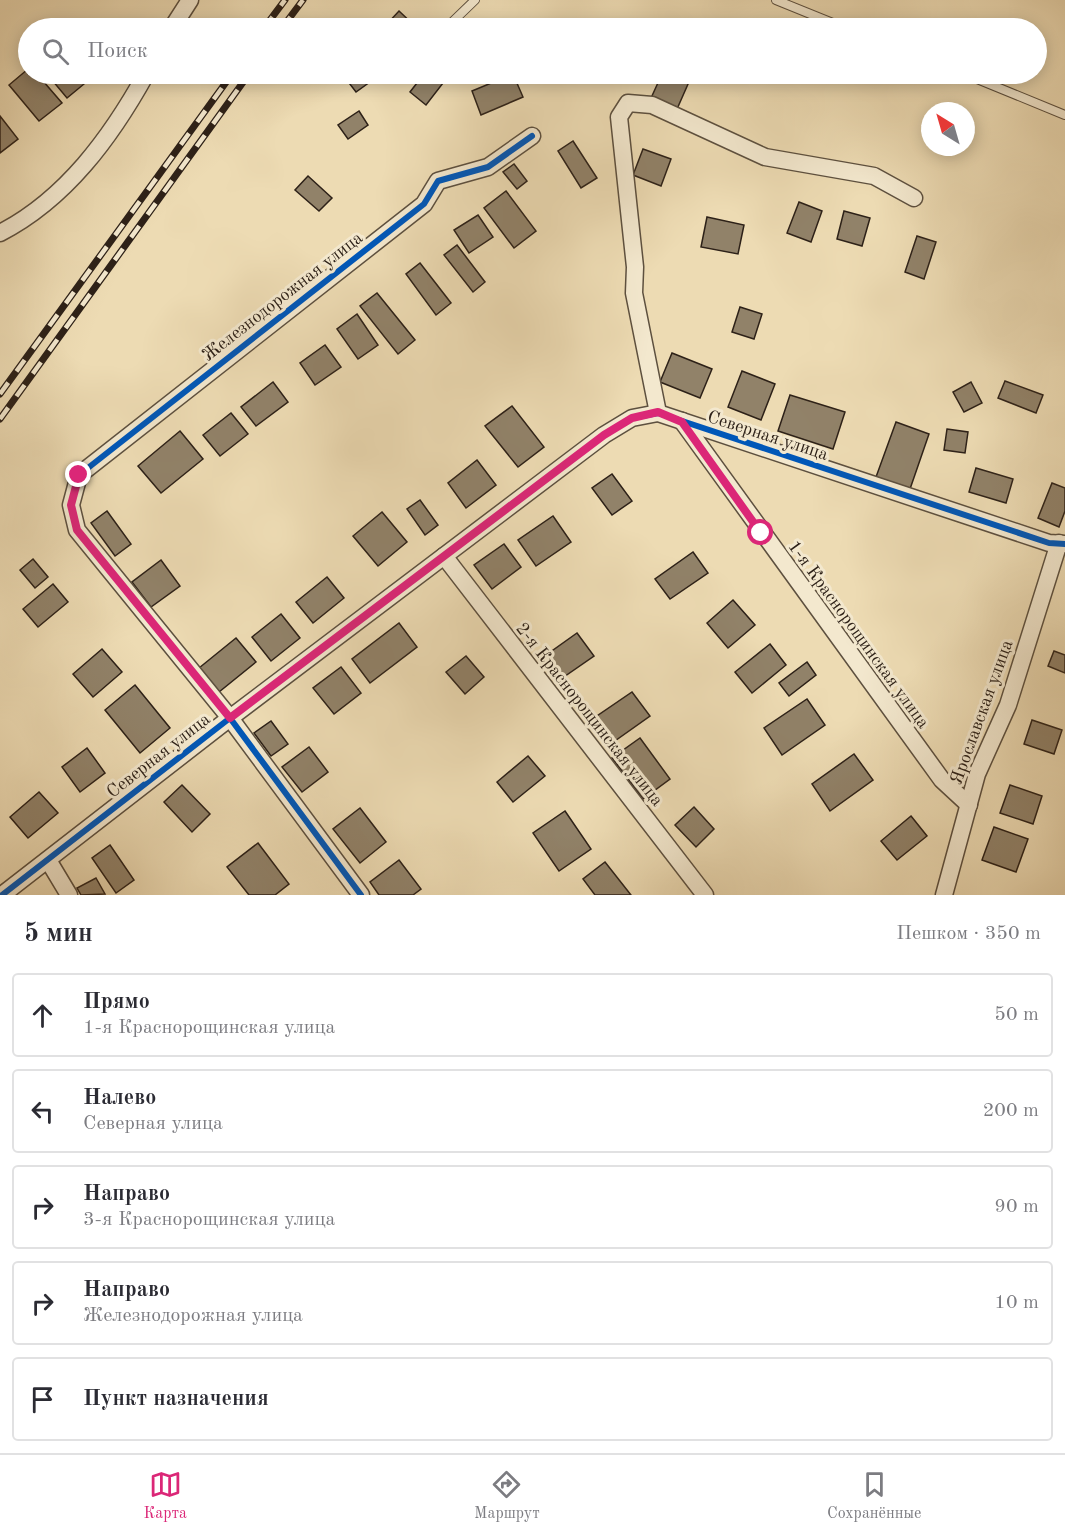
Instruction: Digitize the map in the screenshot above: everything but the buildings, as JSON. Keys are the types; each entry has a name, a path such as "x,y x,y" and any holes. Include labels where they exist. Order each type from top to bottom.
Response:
{"street":[{"path":"178,18 190,0"},
{"path":"0,233 26,220 74,179 126,109 140,84"},
{"path":"658,412 634,293 635,267 619,117 628,103 652,105 765,157 874,176 914,198"},
{"name":"Железнодорожная улица","path":"230,718 77,530 71,505 79,475 424,204 438,182 488,168 532,136"},
{"name":"Северная улица","path":"2,895 230,718 604,435 632,418 658,412 682,422 1048,543 1062,544"},
{"name":"1-я Краснорощинская улица","path":"682,422 935,772 969,806"},
{"name":"Ярославская улица","path":"944,895 977,774 1008,705 1062,544"},
{"name":"2-я Краснорощинская улица","path":"444,556 705,895"},
{"path":"230,718 362,895"},
{"path":"48,860 69,895"}],"lane":[{"path":"456,18 475,0"},
{"path":"776,0 820,18"},
{"path":"989,84 1065,115"}],"railway":[{"path":"272,18 285,0"},
{"path":"290,18 303,0"},
{"path":"0,394 225,84"},
{"path":"0,419 242,84"}],"cycle path":[{"path":"361,895 230,718 77,530 71,505 79,475 424,204 438,181 488,167 532,136"},
{"path":"2,895 230,718 604,435 632,418 658,413 1049,543 1065,544"}],"route":[{"path":"79,475 71,505 77,530 230,718 604,435 632,418 658,412 682,422 761,533"}]}
